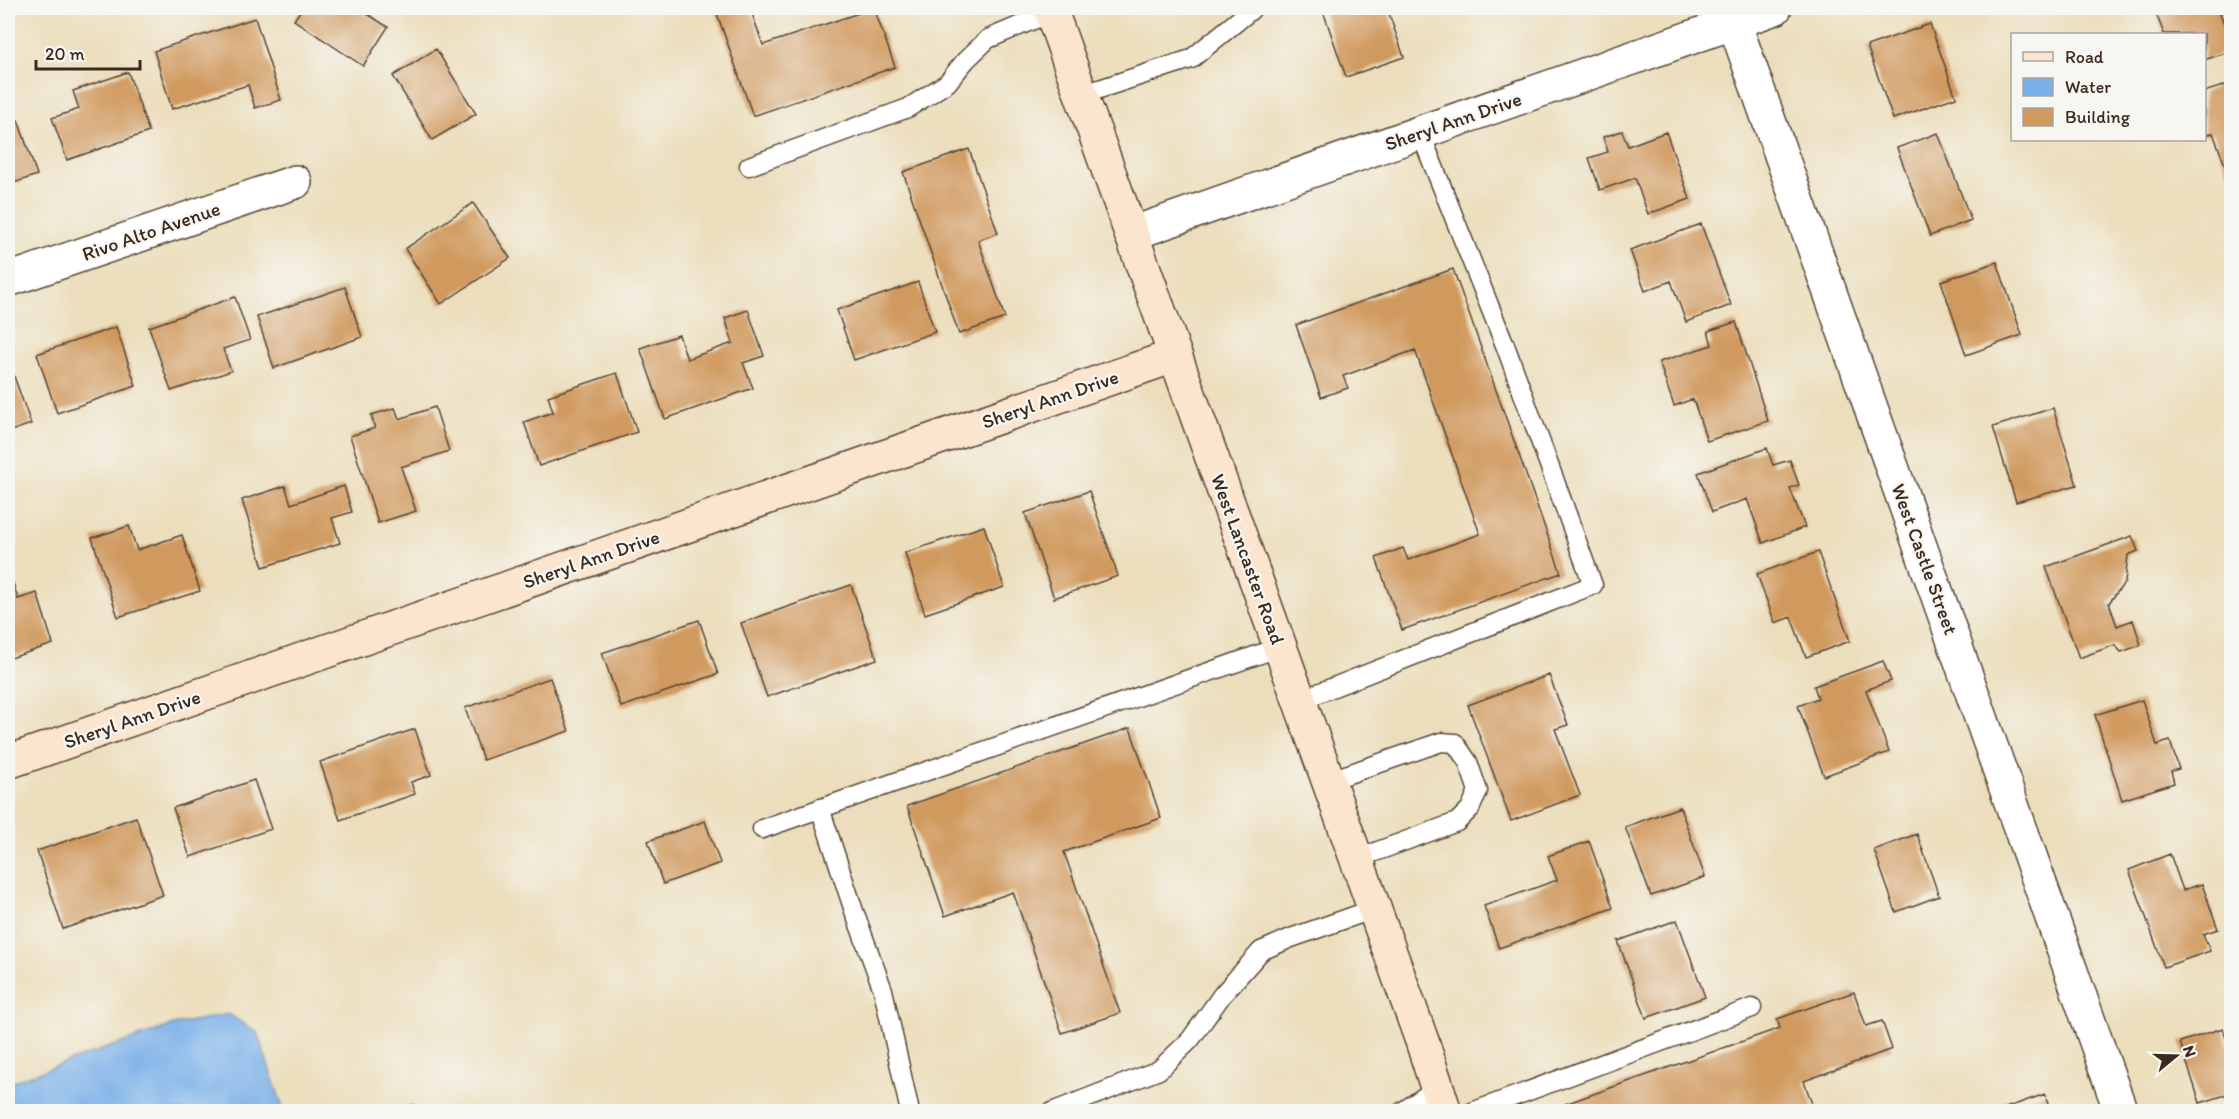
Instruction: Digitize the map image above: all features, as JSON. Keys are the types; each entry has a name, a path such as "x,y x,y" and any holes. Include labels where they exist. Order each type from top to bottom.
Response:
{"street":[{"name":"Sheryl Ann Drive","path":"1131,234 1420,132 1732,15 1775,8"},
{"name":"West Lancaster Road","path":"1051,10 1441,1100"},
{"name":"West Castle Street","path":"1732,15 2121,1112"},
{"name":"Rivo Alto Avenue","path":"8,280 295,182"},
{"name":"Sheryl Ann Drive","path":"8,762 1174,356"}],"lane":[{"path":"749,166 908,108 947,83 988,39 1051,10"},
{"path":"1082,95 1191,59 1251,10"},
{"path":"1299,701 1593,585 1505,345 1420,132"},
{"path":"762,829 1280,647"},
{"path":"1328,781 1441,742 1455,743 1468,762 1478,791 1470,809 1457,822 1356,860"},
{"path":"820,808 883,990 910,1112"},
{"path":"1052,1112 1159,1070 1190,1040 1222,995 1261,951 1374,909"},
{"path":"1472,1112 1752,1008"},
{"path":"1402,1112 1441,1100"}],"water":[{"path":"229,1014 257,1033 284,1111 8,1111 8,1083 173,1025"}],"building":[{"path":"302,8 358,8 388,27 363,66 294,20"},
{"path":"715,8 750,8 763,45 874,8 895,67 753,116"},
{"path":"1322,8 1387,8 1404,57 1346,77"},
{"path":"2154,8 2227,8 2220,13 2232,45 2232,51 2206,59 2206,33 2164,33"},
{"path":"255,18 281,100 255,108 248,85 172,109 154,51"},
{"path":"1930,24 1956,97 1893,119 1867,46"},
{"path":"436,49 476,114 432,140 393,76"},
{"path":"128,72 149,132 67,160 52,118 79,109 73,91"},
{"path":"2232,83 2232,178 2230,179 2213,133 2206,135 2206,91"},
{"path":"18,120 37,175 8,185 8,123"},
{"path":"1622,131 1628,146 1666,132 1690,199 1648,214 1635,178 1600,190 1589,158 1608,152 1603,137"},
{"path":"1938,133 1971,220 1930,236 1897,148"},
{"path":"969,149 998,233 978,240 1005,318 959,334 903,172"},
{"path":"473,203 510,258 441,304 405,249"},
{"path":"1701,224 1731,305 1686,322 1671,281 1645,291 1630,250"},
{"path":"1997,262 2022,335 1966,355 1941,281"},
{"path":"1453,269 1561,573 1402,630 1376,558 1403,548 1408,560 1480,534 1415,350 1343,376 1348,388 1321,397 1296,325"},
{"path":"918,282 935,332 854,360 837,310"},
{"path":"345,287 362,337 274,368 257,317"},
{"path":"235,297 250,340 223,349 231,371 171,391 149,327"},
{"path":"748,310 764,356 743,363 753,388 665,419 640,348 679,335 687,359 733,343 725,318"},
{"path":"1736,322 1768,421 1707,441 1693,399 1674,406 1659,362 1712,345 1708,331"},
{"path":"116,327 136,386 57,413 37,354"},
{"path":"10,365 31,424 8,432 8,366"},
{"path":"617,373 637,432 539,466 524,422 553,412 548,396"},
{"path":"435,407 449,451 401,467 416,511 378,523 350,436 375,428 371,415 395,408 399,419"},
{"path":"2053,408 2077,485 2016,502 1993,427"},
{"path":"1767,448 1773,465 1790,460 1799,485 1790,488 1805,527 1763,543 1747,499 1712,512 1698,473"},
{"path":"285,486 291,504 344,486 352,512 332,518 340,543 263,567 242,500"},
{"path":"1089,491 1118,576 1054,598 1025,513"},
{"path":"129,526 137,550 182,535 200,591 118,617 92,538"},
{"path":"984,526 1004,587 925,614 905,553"},
{"path":"2132,536 2138,551 2128,555 2125,582 2109,603 2117,626 2133,620 2141,645 2121,652 2115,645 2079,658 2046,567"},
{"path":"1818,552 1850,641 1806,657 1791,617 1775,623 1757,574"},
{"path":"8,567 18,599 37,593 53,644 8,659"},
{"path":"851,585 877,659 767,697 741,623"},
{"path":"699,620 718,674 621,707 602,653"},
{"path":"1883,661 1891,681 1866,690 1889,752 1824,776 1798,706 1818,698 1814,686"},
{"path":"1549,675 1568,725 1555,729 1580,795 1511,821 1468,705"},
{"path":"550,678 569,731 483,760 465,708"},
{"path":"2142,700 2157,745 2170,741 2179,769 2171,771 2174,783 2122,800 2095,715"},
{"path":"1130,728 1161,818 1064,852 1120,1013 1062,1033 1013,892 945,916 907,806"},
{"path":"415,729 431,775 411,782 415,794 340,820 320,762"},
{"path":"254,780 271,829 190,857 173,808"},
{"path":"1680,807 1705,877 1651,896 1625,827"},
{"path":"136,817 163,895 63,929 37,851"},
{"path":"705,821 720,863 663,884 648,841"},
{"path":"1917,834 1939,896 1896,912 1874,850"},
{"path":"1589,841 1613,908 1499,948 1484,906 1557,880 1548,856"},
{"path":"2170,854 2183,890 2202,884 2218,929 2203,934 2210,951 2164,967 2129,870"},
{"path":"1677,920 1705,997 1646,1018 1618,941"},
{"path":"1854,992 1866,1026 1882,1021 1892,1049 1804,1081 1813,1107 1801,1112 1567,1112 1565,1104 1780,1028 1777,1019"},
{"path":"2223,1028 2229,1048 2232,1047 2232,1093 2200,1103 2180,1042"},
{"path":"2045,1094 2051,1112 1997,1112 1997,1111"},
{"path":"413,1105 415,1112 394,1112 394,1111"}]}
